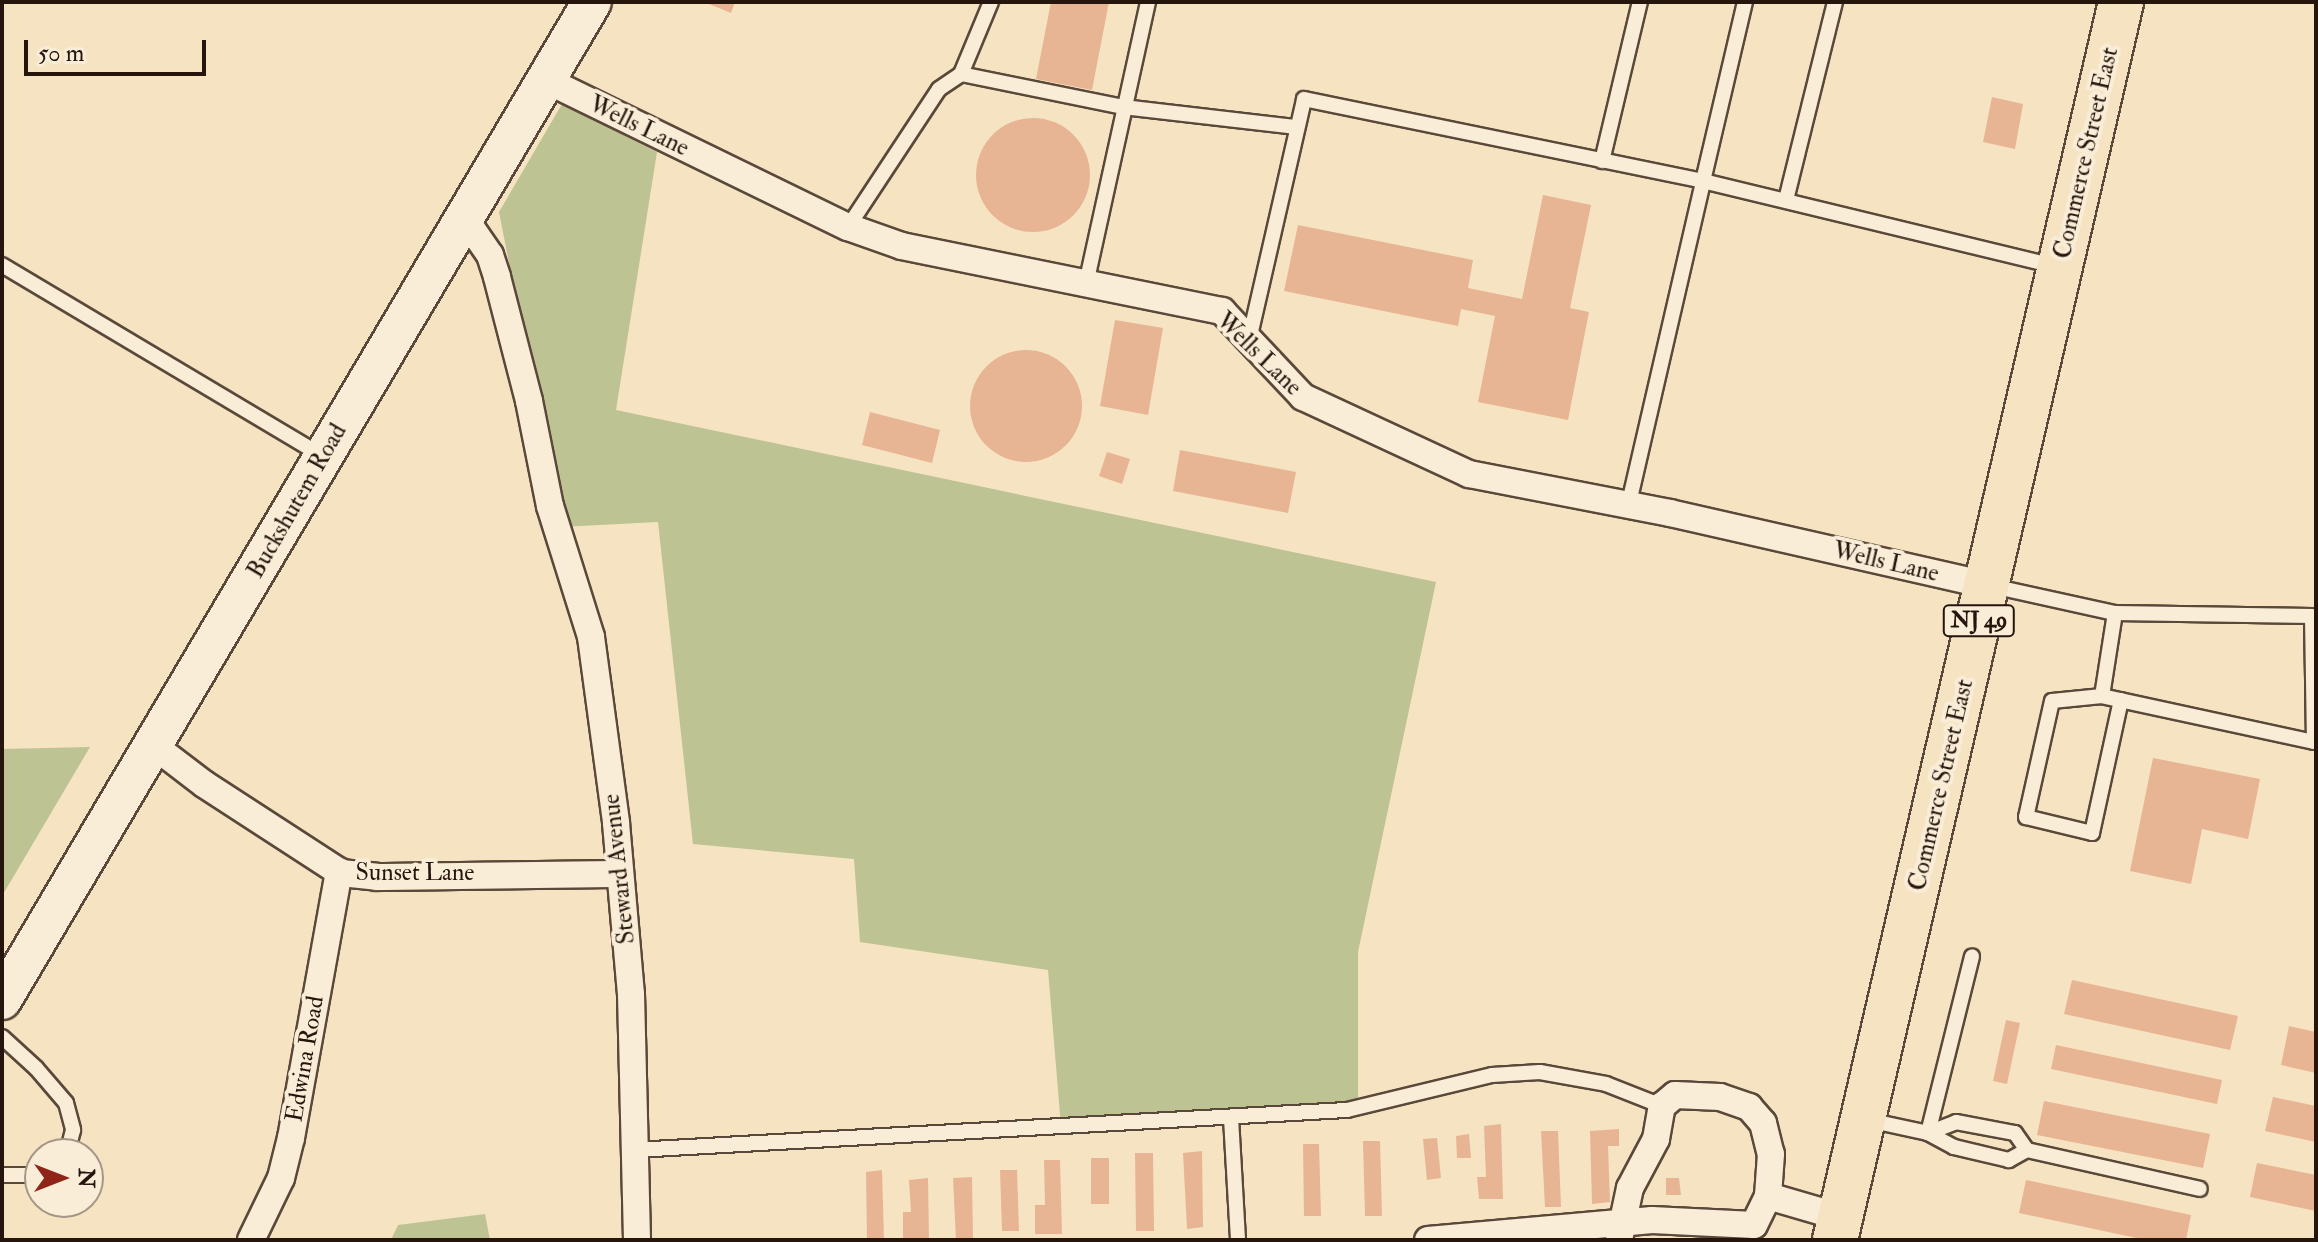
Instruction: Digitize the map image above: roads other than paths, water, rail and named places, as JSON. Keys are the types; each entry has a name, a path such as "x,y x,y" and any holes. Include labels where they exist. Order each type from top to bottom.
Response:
{"highway":[{"name":"Commerce Street East","path":"1837,1229 2121,2"}],"main road":[{"name":"Buckshutem Road","path":"2,1000 592,2"}],"street":[{"name":"Wells Lane","path":"546,80 848,227 902,246 1222,311 1303,397 1469,474 1699,519 1987,585"},
{"name":"Steward Avenue","path":"463,216 490,255 497,277 529,401 550,506 591,637 620,874 631,994 637,1240"},
{"name":"Sunset Lane","path":"153,745 204,784 339,871 377,877 620,874"},
{"name":"Edwina Road","path":"251,1240 281,1178 291,1138 339,871"},
{"path":"1428,1240 1621,1232 1652,1220 1750,1233 1768,1196 1771,1154 1763,1123 1749,1107 1720,1097 1675,1095 1662,1106 1656,1139 1630,1188 1621,1232"},
{"path":"1768,1196 1837,1229"}],"lane":[{"path":"848,227 939,89 961,74 991,2"},
{"path":"1086,284 1148,2"},
{"path":"1602,161 1640,2"},
{"path":"1628,507 1745,2"},
{"path":"1786,200 1835,2"},
{"path":"961,74 1123,107 1297,127"},
{"path":"1249,340 1304,99 1703,181 2060,267"},
{"path":"2,265 323,456"},
{"path":"1987,585 2115,613 2312,616 2314,742 2121,700 2102,696 2052,701 2026,817 2092,833 2121,700"},
{"path":"2102,696 2115,613"},
{"path":"1928,1133 1972,956"},
{"path":"2,1037 36,1068 66,1103 73,1130 71,1138"},
{"path":"635,1150 1347,1110 1492,1075 1540,1072 1606,1084 1662,1106"},
{"path":"1231,1118 1238,1240"},
{"path":"1864,1119 1928,1133 1954,1147 2009,1160 2027,1150 2200,1189"},
{"path":"1928,1133 1956,1122 2015,1133 2027,1150"},
{"path":"2,1175 24,1175"}]}
